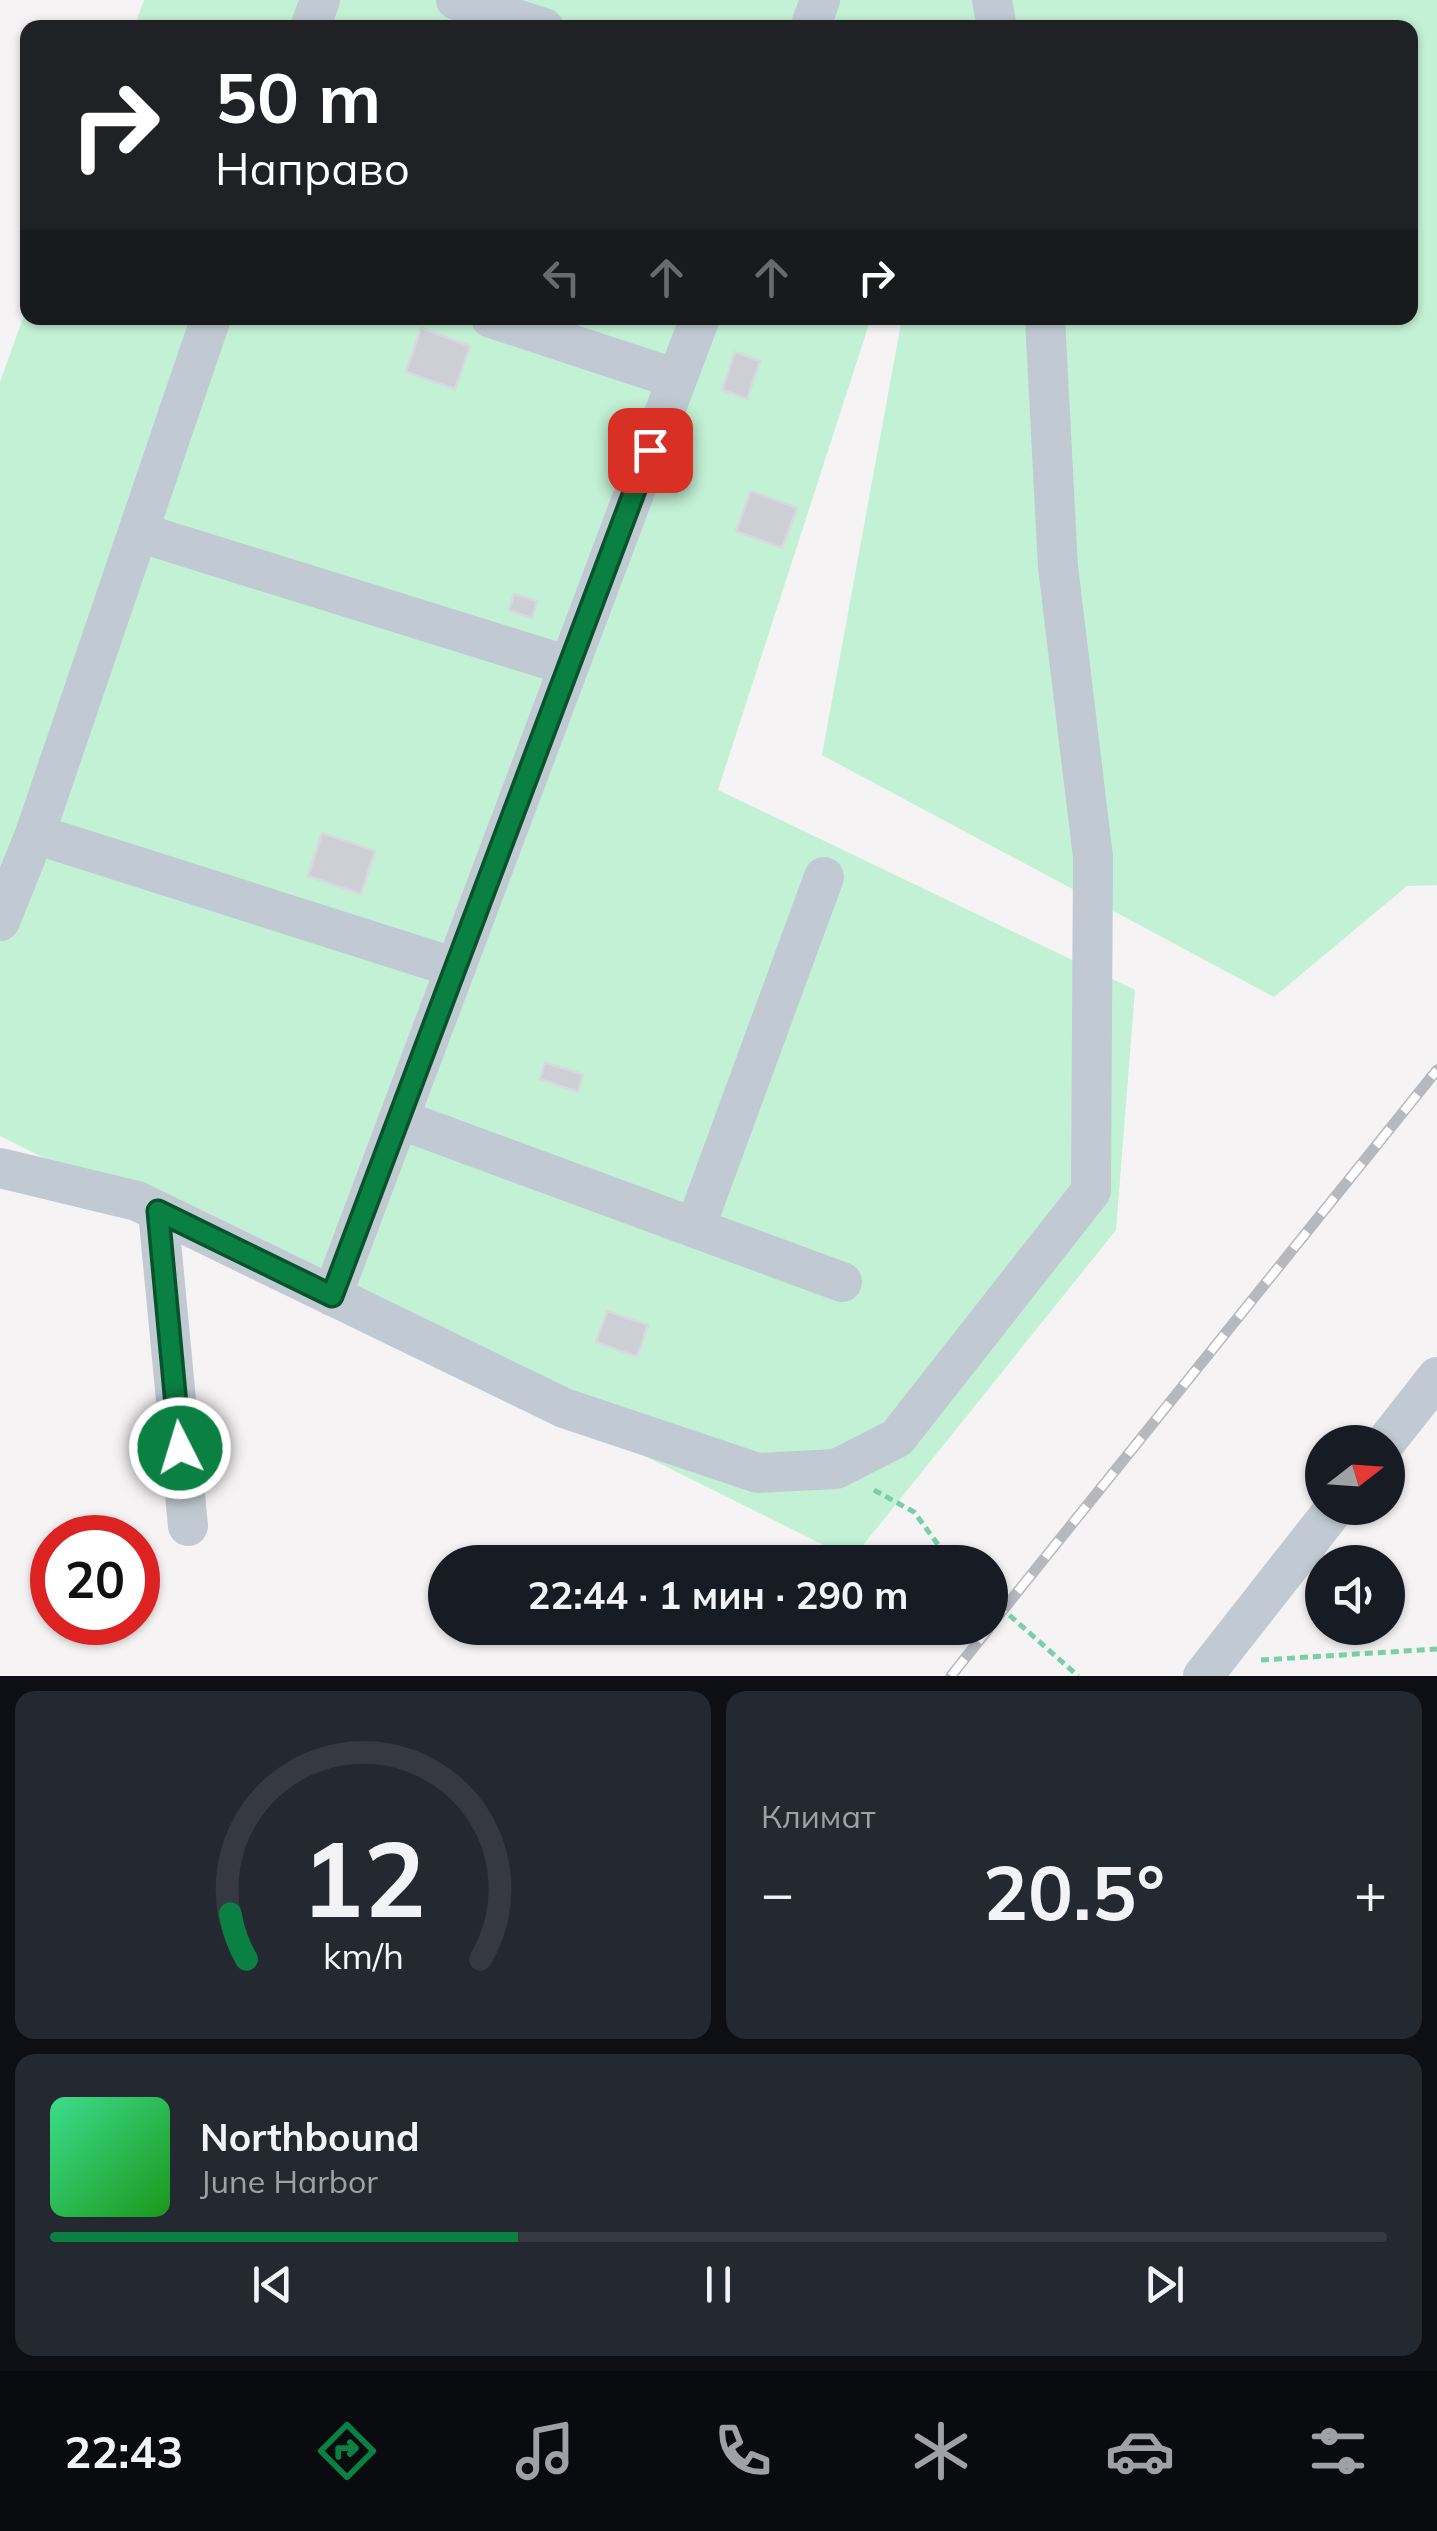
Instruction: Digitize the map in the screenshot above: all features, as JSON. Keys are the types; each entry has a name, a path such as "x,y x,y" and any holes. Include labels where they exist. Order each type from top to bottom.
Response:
{"street":[{"path":"456,0 519,20"},
{"path":"0,921 35,834 209,325"},
{"path":"512,325 677,379"},
{"path":"332,1296 697,325"},
{"path":"0,1168 137,1201 564,1408 758,1473 836,1470 898,1438 1091,1192 1093,858 1058,567 1044,325"},
{"path":"138,532 569,666"},
{"path":"35,834 456,968"},
{"path":"694,1228 824,877"},
{"path":"399,1119 842,1282"},
{"path":"158,1211 188,1526"},
{"path":"1399,1425 1437,1377"},
{"path":"1208,1670 1322,1525"}],"path":[{"path":"836,1470 914,1512 938,1545"},
{"path":"1008,1614 1078,1676"},
{"path":"1208,1670 1437,1649"}],"green space":[{"path":"144,0 1437,0 1437,885 1407,886 1274,997 822,755 901,325 1418,325 1418,20 137,20"},
{"path":"21,325 869,325 718,790 1135,990 1116,1230 863,1545 824,1545 0,1136 0,382"}],"building":[{"path":"421,328 470,346 455,389 406,372"},
{"path":"735,352 760,361 747,399 722,390"},
{"path":"751,491 797,508 782,548 736,531"},
{"path":"514,594 537,601 532,618 509,610"},
{"path":"322,833 375,851 361,894 308,876"},
{"path":"545,1063 583,1074 578,1092 540,1079"},
{"path":"607,1311 648,1325 637,1357 596,1342"}],"railway":[{"path":"1008,1604 1437,1070"},
{"path":"951,1676 976,1645"}],"route":[{"path":"180,1448 158,1211 332,1296 650,450"}]}
